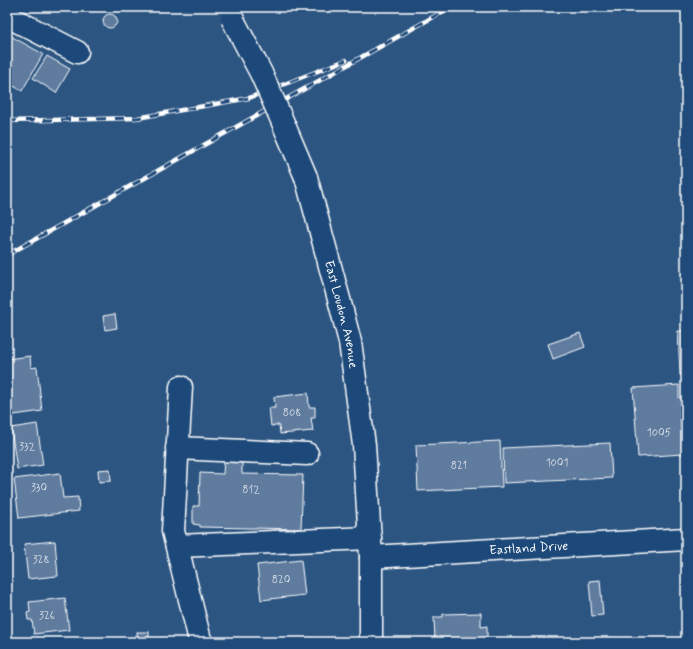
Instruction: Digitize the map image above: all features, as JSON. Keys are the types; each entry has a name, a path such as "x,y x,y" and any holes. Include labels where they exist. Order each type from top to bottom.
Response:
{"main road":[{"name":"East Loudon Avenue","path":"229,13 261,73 306,177 350,342 364,445 370,547 371,642"},
{"path":"7,16 77,52"},
{"path":"181,387 173,531 200,640 202,642"},
{"path":"177,448 307,454"},
{"name":"Eastland Drive","path":"177,546 370,547 686,538"}],"building":[{"path":"110,14 115,16 117,21 115,26 110,28 105,26 103,21 105,16"},
{"path":"7,34 43,54 22,91 7,82"},
{"path":"47,56 70,69 56,93 33,78"},
{"path":"115,314 117,328 105,330 103,316"},
{"path":"678,331 686,331 686,375 680,375"},
{"path":"580,333 585,347 553,359 548,344"},
{"path":"30,356 31,368 37,367 42,411 7,416 7,371 9,370 7,359"},
{"path":"679,385 679,398 686,397 686,412 680,412 683,454 638,457 633,388"},
{"path":"308,393 309,407 315,407 315,418 311,418 313,431 280,434 279,425 271,426 269,408 275,408 274,397"},
{"path":"37,424 43,465 17,469 11,428"},
{"path":"500,441 502,487 418,491 416,445"},
{"path":"610,443 612,478 504,483 503,448"},
{"path":"224,459 242,460 242,474 303,475 301,529 200,527 200,525 193,524 193,506 199,506 200,473 223,474"},
{"path":"110,469 111,481 99,482 98,470"},
{"path":"60,473 63,498 78,497 79,511 19,518 14,479"},
{"path":"55,541 58,576 28,579 24,544"},
{"path":"301,560 305,595 261,600 257,565"},
{"path":"600,580 603,615 592,616 589,581"},
{"path":"65,598 69,630 34,634 32,620 28,620 27,613 30,612 29,602"},
{"path":"481,613 481,627 487,626 487,642 435,642 434,617 443,617 443,614"},
{"path":"137,632 149,632 149,642 137,642"}],"railway":[{"path":"7,255 451,7"},
{"path":"7,121 137,118 249,98 346,60"}]}
